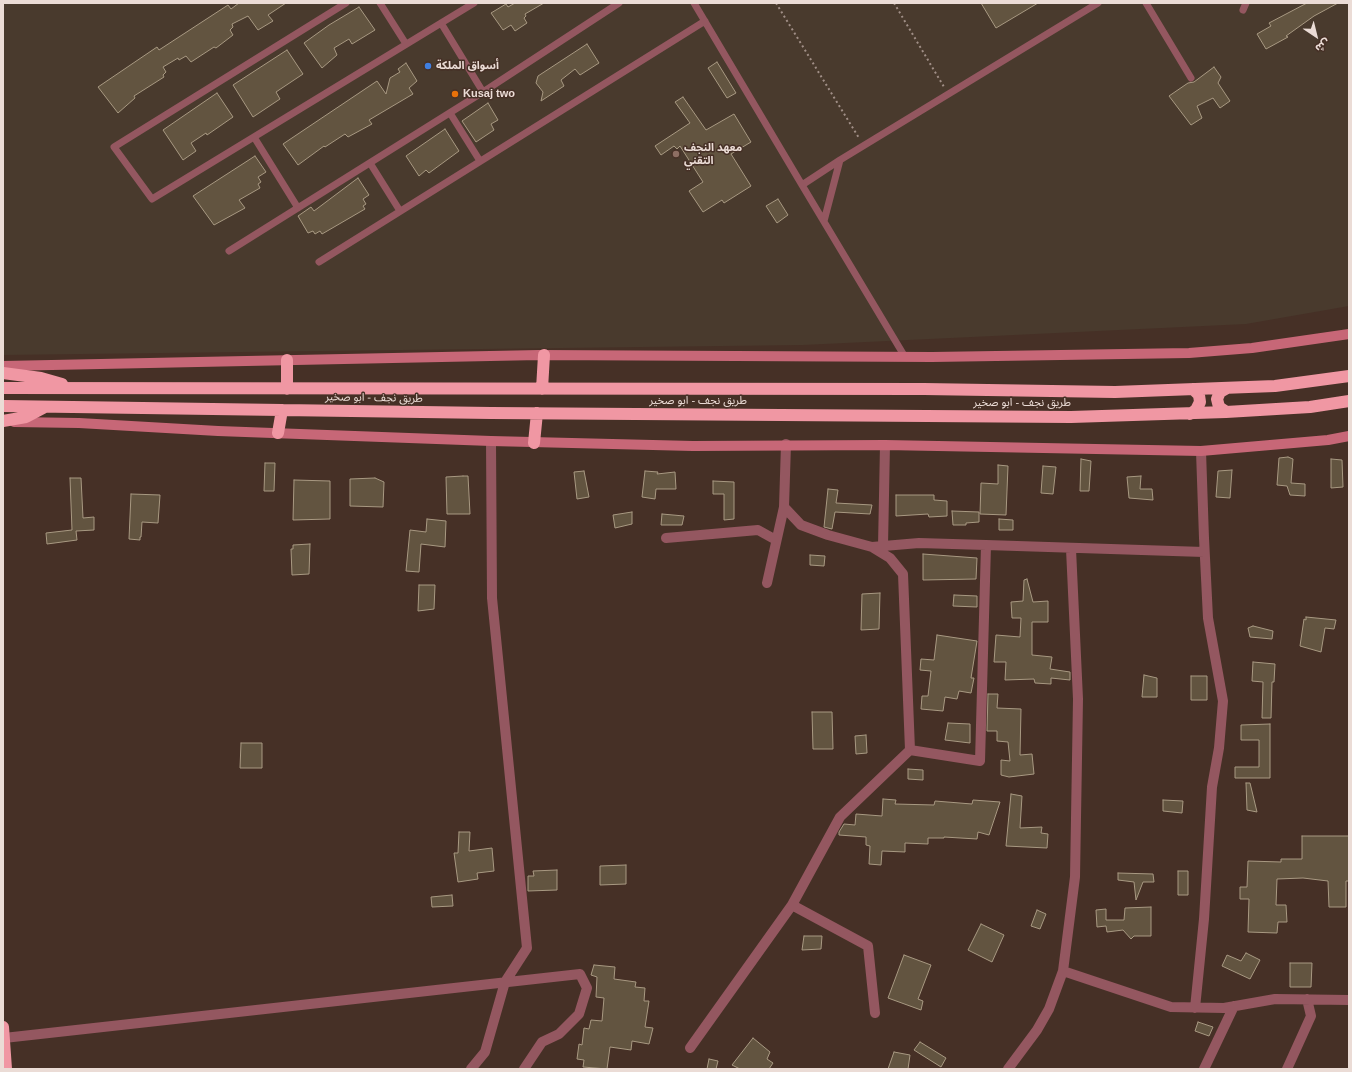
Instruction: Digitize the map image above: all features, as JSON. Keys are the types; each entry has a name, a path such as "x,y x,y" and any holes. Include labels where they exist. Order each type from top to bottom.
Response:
{"highway":[{"path":"542,389 544,355"},
{"path":"287,388 288,360"},
{"path":"3,373 41,378 72,388"},
{"name":"طريق نجف - ابو صخير","path":"3,388 924,389 1116,392 1275,386 1349,376"},
{"path":"1226,412 1219,407 1217,400 1220,392 1228,388"},
{"path":"1190,414 1196,410 1200,402 1199,395 1193,389"},
{"name":"طريق نجف - ابو صخير","path":"3,406 537,413 1056,416 1190,414 1310,407 1349,401"},
{"path":"3,422 26,417 46,407"},
{"path":"278,433 282,410"},
{"path":"534,443 537,413"},
{"path":"3,1032 6,1069"}],"main road":[{"path":"3,366 544,355 905,357 1189,353 1252,348 1349,334"},
{"path":"3,422 79,423 278,433 534,443 693,446 885,444 1201,450 1349,436"}],"street":[{"path":"471,1069 485,1052 505,982 527,948 492,598 491,441"},
{"path":"767,583 784,507 786,444"},
{"path":"883,546 885,444"},
{"path":"1195,1008 1204,919 1212,787 1219,748 1223,701 1208,618 1204,552 1201,450"},
{"path":"690,1048 792,905 840,817 910,750 903,574 890,558 872,547 828,535 801,525 784,507"},
{"path":"666,538 758,530 776,540"},
{"path":"872,547 920,543 1071,549 1204,552"},
{"path":"910,750 980,761 986,545"},
{"path":"1008,1069 1037,1030 1049,1009 1063,971 1075,877 1078,699 1071,549"},
{"path":"792,905 868,946 875,1013"},
{"path":"1063,971 1171,1007 1224,1008 1275,999 1349,1000"},
{"path":"3,1032 580,974 587,988 579,1014 559,1034 542,1042 524,1069"},
{"path":"1287,1069 1311,1016 1307,999"},
{"path":"1204,1069 1234,1006"}],"lane":[{"path":"346,3 114,147 152,199 474,3"},
{"path":"380,3 406,44"},
{"path":"229,251 450,113 619,3"},
{"path":"694,3 905,357"},
{"path":"802,186 840,160 864,147 1098,3"},
{"path":"1146,3 1191,78"},
{"path":"319,262 704,21"},
{"path":"441,23 483,92"},
{"path":"450,113 480,161"},
{"path":"254,137 298,208"},
{"path":"824,221 840,160"},
{"path":"370,163 400,211"}],"path":[{"path":"776,3 864,147"},
{"path":"894,3 948,95"}],"shaded area":[{"name":"معهد النجف التقني","path":"3,3 1349,3 1349,306 1246,324 803,345 3,355"}],"building":[{"path":"239,3 286,3 268,15 273,21 258,30 248,16 232,24 233,27 230,30 233,35 216,48 214,47 191,62 186,56 179,60 178,58 163,67 166,72 163,75 164,77 134,96 135,98 118,113 98,87 157,47 159,50 228,5 231,9"},
{"path":"515,3 544,3 525,14 526,16 524,18 527,23 515,31 511,25 503,30 491,13 506,4 508,7"},
{"path":"981,3 1038,3 996,28"},
{"path":"1307,3 1338,3 1314,16 1286,36 1288,37 1266,49 1257,34 1271,26 1269,23"},
{"path":"359,7 375,30 352,44 349,39 334,48 337,55 322,68 304,43 329,25"},
{"path":"587,44 599,63 580,75 575,69 561,80 564,86 541,101 543,92 536,83 538,76"},
{"path":"287,50 303,74 276,92 280,99 253,117 233,85"},
{"path":"717,62 736,93 727,98 708,68"},
{"path":"406,63 417,81 409,88 413,94 369,120 372,124 348,137 345,134 325,147 324,146 298,165 283,144 377,81 386,94 390,78 400,72 398,69"},
{"path":"1214,67 1221,77 1218,83 1230,101 1220,108 1213,98 1197,106 1202,118 1191,125 1169,96 1188,83 1194,82"},
{"path":"217,93 233,117 207,135 206,133 191,143 196,151 183,160 163,130"},
{"path":"683,97 706,130 734,114 751,142 731,154 751,186 724,203 722,200 703,212 689,191 703,182 680,146 677,149 674,146 661,155 655,146 690,123 675,102"},
{"path":"488,103 498,120 491,124 494,130 476,142 462,121"},
{"path":"445,129 459,151 429,173 426,170 419,176 406,156"},
{"path":"255,156 266,172 258,177 261,182 258,184 260,188 239,200 245,208 214,225 193,196"},
{"path":"358,178 369,195 363,199 366,204 363,206 365,209 322,234 320,231 315,234 313,231 308,233 298,216 311,207 314,211"},
{"path":"778,199 788,215 777,223 766,206"},
{"path":"1288,457 1293,459 1291,483 1305,484 1305,496 1290,495 1287,486 1277,485 1279,458"},
{"path":"1081,459 1091,461 1089,491 1080,491"},
{"path":"1331,459 1342,460 1343,487 1331,488"},
{"path":"265,463 275,463 274,491 264,491"},
{"path":"998,465 1008,466 1006,515 980,514 981,483 998,484"},
{"path":"1043,466 1056,467 1053,494 1041,493"},
{"path":"1232,470 1230,498 1216,497 1218,471"},
{"path":"584,471 589,497 577,499 574,472"},
{"path":"645,471 658,472 657,474 675,472 676,489 656,489 655,499 642,497"},
{"path":"468,476 470,514 447,514 446,477"},
{"path":"1141,476 1140,489 1152,489 1153,500 1129,498 1127,477"},
{"path":"70,478 81,478 83,518 94,517 94,530 76,531 77,540 47,544 46,533 72,530"},
{"path":"375,478 384,482 383,507 350,506 350,479"},
{"path":"294,480 330,481 330,519 293,520"},
{"path":"713,481 734,482 734,519 724,520 724,494 713,494"},
{"path":"828,489 838,490 836,503 872,505 870,514 835,512 832,529 824,527"},
{"path":"131,494 160,495 158,523 142,522 140,540 129,539"},
{"path":"896,495 934,495 934,500 947,501 947,516 929,517 928,514 896,516"},
{"path":"952,511 979,512 979,522 966,523 966,525 953,525"},
{"path":"632,512 632,524 615,528 613,515"},
{"path":"662,514 684,516 682,525 661,525"},
{"path":"427,519 446,521 445,547 421,544 419,572 406,571 410,530 426,532"},
{"path":"999,519 1013,520 1013,530 999,530"},
{"path":"310,544 309,574 292,575 291,549 293,549 293,545"},
{"path":"923,554 977,558 976,579 923,580"},
{"path":"810,555 825,556 824,566 810,565"},
{"path":"1027,579 1033,602 1048,601 1048,622 1032,622 1032,655 1052,657 1050,669 1070,672 1070,680 1051,678 1051,684 1035,683 1034,679 1005,680 1006,662 994,662 996,635 1020,637 1021,618 1012,618 1011,602 1023,601 1024,580"},
{"path":"419,585 435,585 434,609 418,611"},
{"path":"880,593 879,629 861,630 862,594"},
{"path":"954,595 977,596 977,607 953,606"},
{"path":"1306,617 1336,620 1334,629 1325,628 1321,652 1300,646 1304,619 1306,620"},
{"path":"1253,626 1273,631 1272,639 1250,637 1248,628"},
{"path":"937,635 977,641 971,678 974,678 971,693 959,691 957,699 945,697 943,711 921,709 922,696 928,696 931,671 920,670 921,659 934,660"},
{"path":"1253,662 1275,664 1274,682 1272,682 1271,718 1262,718 1263,682 1252,681"},
{"path":"1144,675 1157,678 1157,697 1142,697"},
{"path":"1191,676 1207,676 1207,700 1191,700"},
{"path":"988,694 998,694 997,708 1021,709 1020,755 1032,754 1034,774 1009,777 1001,775 1001,760 1010,761 1008,742 997,741 997,731 987,731"},
{"path":"812,712 832,712 833,749 813,749"},
{"path":"948,723 970,724 970,743 945,740"},
{"path":"1270,724 1270,778 1235,778 1235,767 1259,767 1259,740 1241,740 1241,725"},
{"path":"866,735 867,753 856,754 855,736"},
{"path":"241,743 262,743 262,768 240,768"},
{"path":"908,769 923,770 923,780 908,779"},
{"path":"1246,783 1250,783 1257,812 1247,810"},
{"path":"1011,794 1022,796 1020,828 1042,827 1041,833 1048,834 1047,848 1006,846"},
{"path":"883,799 896,800 895,804 934,805 935,801 972,804 973,800 1000,802 989,835 978,832 977,839 944,837 928,838 928,844 905,843 905,852 882,851 881,865 869,864 870,846 866,845 866,837 839,835 839,832 844,824 855,825 856,814 882,816"},
{"path":"1163,800 1183,801 1182,813 1163,811"},
{"path":"459,832 470,832 469,851 492,848 494,871 477,873 478,879 458,882 454,853 458,853"},
{"path":"1302,836 1349,836 1349,881 1346,881 1346,907 1329,907 1328,881 1303,878 1277,879 1276,905 1286,905 1287,922 1278,922 1277,933 1248,932 1249,899 1240,899 1240,887 1247,887 1248,861 1281,862 1281,859 1302,859"},
{"path":"626,865 626,884 600,885 600,866"},
{"path":"557,870 557,890 528,891 528,876 534,876 533,871"},
{"path":"1178,871 1188,871 1188,895 1178,895"},
{"path":"1118,873 1153,874 1154,882 1143,882 1136,900 1134,882 1118,880"},
{"path":"452,895 453,906 432,907 431,897"},
{"path":"1151,907 1151,936 1134,936 1131,939 1123,930 1107,932 1106,926 1097,927 1096,910 1106,909 1106,920 1124,920 1125,908"},
{"path":"1037,910 1046,914 1040,929 1031,926"},
{"path":"981,924 1004,935 992,962 968,950"},
{"path":"804,936 822,936 821,949 802,950"},
{"path":"1246,953 1260,960 1250,979 1222,966 1227,955 1241,961"},
{"path":"904,955 931,965 918,999 923,1001 921,1010 888,998"},
{"path":"1290,963 1312,963 1311,987 1290,987"},
{"path":"594,965 615,967 614,979 636,982 635,987 645,988 644,1001 649,1001 645,1027 653,1028 649,1044 632,1041 631,1050 610,1047 607,1069 583,1067 584,1060 577,1059 579,1044 582,1045 584,1028 589,1029 591,1020 602,1021 604,998 596,997 597,977 591,975"},
{"path":"1198,1022 1213,1027 1209,1036 1195,1031"},
{"path":"753,1038 770,1052 767,1059 773,1063 769,1069 740,1069 732,1065"},
{"path":"920,1042 946,1058 941,1067 914,1050"},
{"path":"894,1052 910,1055 908,1069 888,1069"},
{"path":"709,1059 718,1061 716,1069 707,1069"}],"place":[{"name":"أسواق الملكة","path":"428,66"},
{"name":"Kusaj two","path":"455,94"},
{"name":"معهد النجف التقني","path":"676,154"}]}
